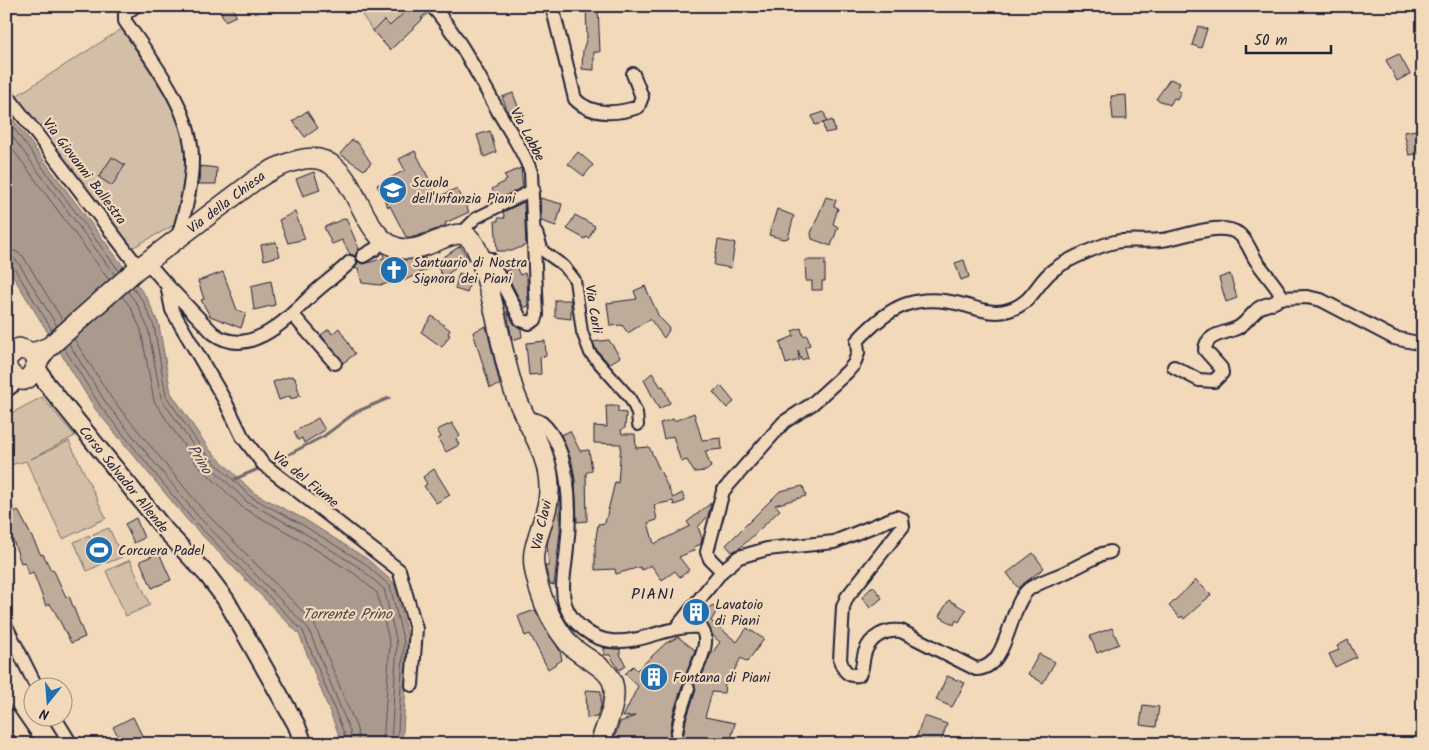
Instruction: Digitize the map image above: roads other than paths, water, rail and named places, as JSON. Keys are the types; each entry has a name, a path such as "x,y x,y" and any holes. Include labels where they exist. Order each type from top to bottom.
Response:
{"main road":[{"name":"Via della Chiesa","path":"7,362 15,350 35,365 141,267 268,170 311,157 332,163 341,172 375,231 383,239"},
{"path":"383,239 399,247 414,250 424,248 450,235 461,233 469,238 480,256"},
{"name":"Via Clavi","path":"480,256 514,390 544,457 550,488 534,560 544,602 554,623 568,642 578,653 609,674 613,684 612,708 600,744"},
{"path":"6,336 35,365 12,376 7,368 6,336"}],"street":[{"name":"Via della Chiesa","path":"135,6 125,14 125,22 170,90 187,124 191,145 192,160 187,207 177,240"},
{"name":"Via Labbe","path":"432,6 453,32 524,153 531,172 534,189 537,315 532,322 521,320 490,259 480,256"},
{"path":"552,6 575,100 589,110 626,111 638,107 642,97 633,74"},
{"name":"Via Giovanni Ballestra","path":"6,94 141,267"},
{"path":"461,233 476,218 534,189"},
{"name":"Via Carli","path":"534,226 543,251 564,266 575,280 582,332 590,352 630,398 637,413 638,425"},
{"path":"722,571 710,559 707,552 723,491 784,422 812,404 842,377 854,364 858,353 857,341 893,308 931,299 983,311 1008,310 1027,302 1056,268 1110,244 1161,240 1188,233 1224,229 1239,234 1280,293 1280,298"},
{"path":"363,256 375,249 383,239"},
{"name":"Via del Fiume","path":"141,267 167,286 213,333 221,339 242,343 256,338 292,314 350,262"},
{"name":"Via del Fiume","path":"167,286 172,310 226,401 242,436 263,464 399,570 416,629 412,685"},
{"path":"1174,367 1199,380 1214,380 1222,373 1221,368 1205,350 1209,340 1215,335 1238,328 1260,306 1277,302 1280,298 1307,297 1321,300 1394,338 1423,344"},
{"path":"292,314 335,363"},
{"path":"6,391 35,365"},
{"name":"Corso Salvador Allende","path":"35,365 165,530 208,576 226,600 296,724 304,744"},
{"path":"525,416 542,422 558,445 566,482 570,523 564,588 565,604 574,619 595,637 610,641 641,640 677,627 700,627 705,632 703,653 691,681 680,718 675,744"},
{"path":"677,627 722,571 739,557 767,549 834,542 896,517 902,519 903,526 899,533 847,597 843,607 840,660 846,673 853,676 859,675 863,669 866,651 870,644 883,632 891,630 901,630 976,669 988,667 1001,649 1018,606 1028,590 1102,554 1110,552"},
{"path":"6,626 32,678"},
{"path":"6,712 26,741"},
{"path":"61,728 70,744"}],"water":[{"name":"Torrente Prino","path":"6,110 147,298 159,325 171,393 209,449 254,493 304,519 367,559 394,583 409,642 402,744 340,744 339,735 299,634 189,522 96,410 6,265"}],"waterway":[{"path":"272,463 324,436 356,412 389,398"},
{"path":"235,479 258,469"}],"place":[{"name":"Scuola dell'Infanzia Piani","path":"393,190"},
{"name":"Santuario di Nostra Signora dei Piani","path":"394,270"},
{"name":"Corcuera Padel","path":"99,550"},
{"name":"Lavatoio di Piani","path":"696,612"},
{"name":"Fontana di Piani","path":"654,677"}],"district":[{"name":"PIANI","path":"653,593"}],"water label":[{"name":"Prino","path":"200,459"}]}
